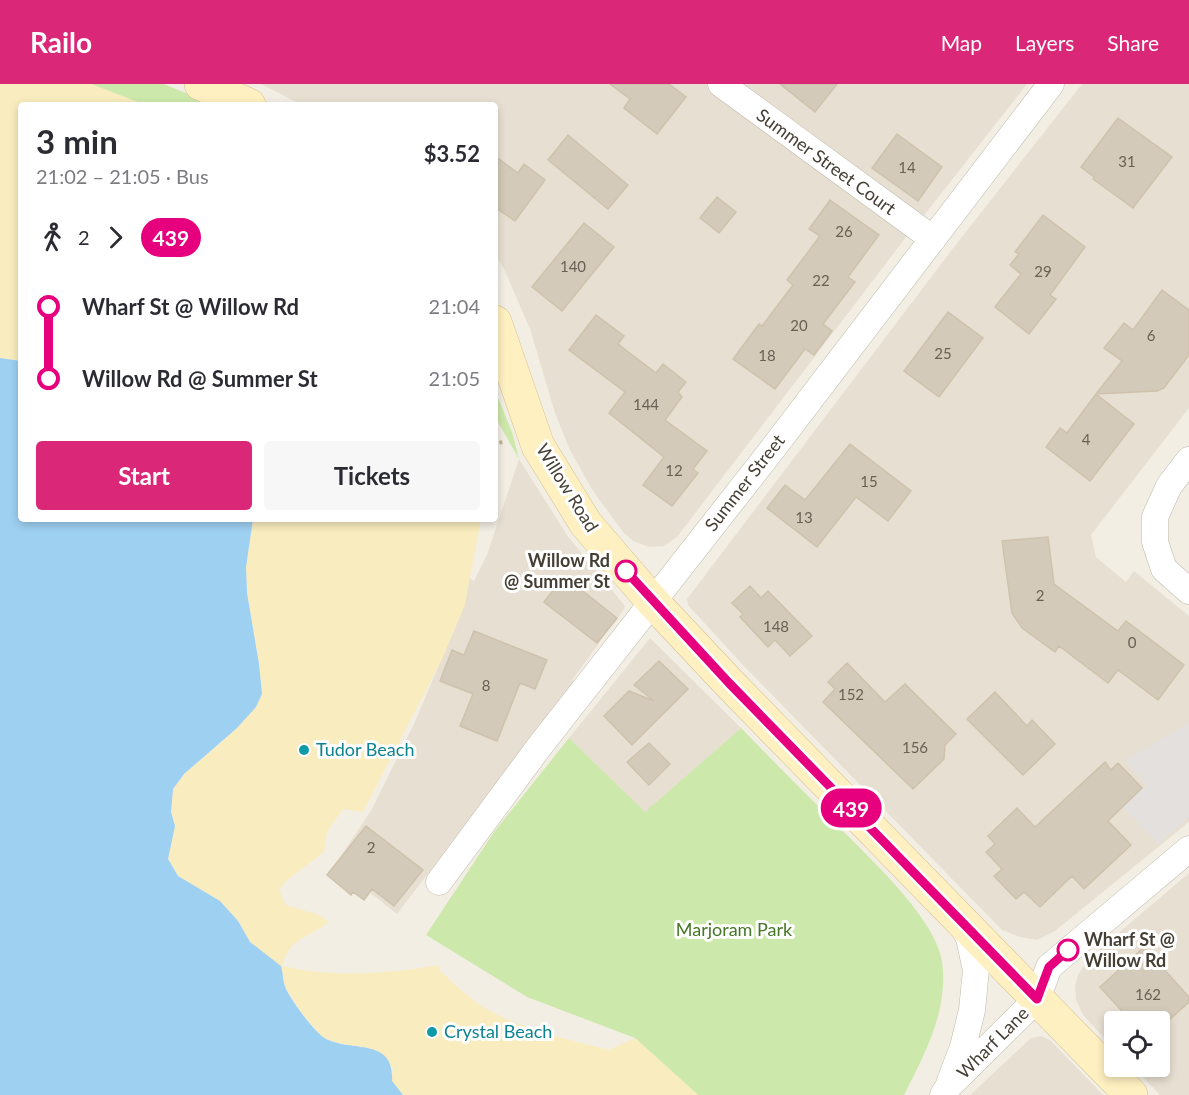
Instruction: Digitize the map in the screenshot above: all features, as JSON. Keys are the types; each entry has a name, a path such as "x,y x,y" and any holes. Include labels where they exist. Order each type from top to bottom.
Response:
{"main road":[{"path":"201,84 242,102"},
{"name":"Willow Road","path":"498,331 538,446 586,524 653,602 738,692 1131,1095"}],"street":[{"name":"Summer Street Court","path":"721,84 933,239"},
{"name":"Summer Street","path":"439,882 539,747 1051,84"},
{"path":"1189,460 1169,486 1155,517 1155,542 1164,569 1189,591"},
{"path":"1037,999 1049,967 1189,849"},
{"name":"Wharf Lane","path":"946,1091 963,1047 972,1010 976,970 969,938 958,917"},
{"name":"Wharf Lane","path":"946,1091 1037,999"}],"shaded area":[{"path":"261,84 706,84 910,232 677,537 664,546 649,547 633,541 623,532 593,491 569,448 555,413 530,329 498,258 498,102 296,102"},
{"path":"739,84 1027,84 922,218"},
{"path":"1082,84 1189,84 1189,408 1091,535 1096,557 1126,582 1134,571 1189,616 1189,822 1055,931 1037,940 1002,930 741,663 688,605 687,599 954,247"},
{"path":"519,459 567,535 625,606 572,680 574,683 397,914 335,865 372,809 414,724 465,604 469,578 474,581 487,555"},
{"path":"650,638 741,728 645,813 569,738"},
{"path":"1189,723 1189,817 1158,844 1123,807 1146,785 1126,760"},
{"path":"1189,873 1189,1095 1160,1095 1143,1077 1170,1077 1170,1011 1104,1011 1104,1037 1083,1015 1076,1000 1075,985 1088,959"},
{"path":"1041,1036 1050,1040 1103,1095 970,1095 1031,1038"}],"green space":[{"path":"91,84 164,84 207,102 137,102"},
{"path":"498,397 512,432 519,459 498,422"},
{"name":"Marjoram Park","path":"741,728 896,886 926,924 937,943 942,961 943,979 939,1014 920,1064 904,1095 698,1095 635,1038 527,997 426,935 494,832 569,738 645,812"}],"sand":[{"path":"0,84 91,84 137,102 18,102 18,361 0,358"},
{"name":"Tudor Beach","path":"253,522 480,522 465,604 443,657 363,812 343,809 327,832 324,852 286,881 279,890 286,905 319,915 329,922 294,944 282,966 322,972 361,973 400,971 440,965 440,971 464,993 490,1011 518,1024 609,1050 635,1038 698,1095 403,1095 391,1081 393,1068 370,1048 338,1043 322,1037 301,1012 285,987 281,966 250,942 238,921 220,901 178,876 168,859 175,826 171,812 173,789 184,774 222,742 256,707 259,664 247,593 246,567"}],"water":[{"path":"0,358 18,361 18,522 253,522 246,567 247,593 262,694 256,707 237,728 184,774 173,789 171,812 175,826 168,859 178,876 220,901 238,921 250,942 281,966 284,984 289,994 319,1033 333,1042 378,1051 386,1057 391,1067 392,1081 403,1095 0,1095"}],"building":[{"path":"610,84 669,84 686,97 657,134 624,108 630,99"},
{"path":"780,84 837,84 815,112"},
{"path":"1118,118 1172,157 1133,208 1093,179 1094,177 1081,167"},
{"path":"897,134 942,167 918,201 872,168"},
{"path":"568,135 628,185 608,209 548,160"},
{"path":"498,158 518,173 524,164 545,180 515,221 498,209"},
{"path":"717,197 736,212 719,233 700,218"},
{"path":"830,200 879,235 848,277 855,282 823,324 832,331 814,355 805,349 775,389 733,359 759,324 762,326 793,285 787,280 820,236 809,229"},
{"path":"1043,215 1085,247 1050,295 1056,299 1029,334 995,307 1021,274 1010,265 1019,254 1015,252"},
{"path":"584,223 614,247 562,311 532,287"},
{"path":"1162,290 1189,310 1189,355 1164,388 1157,391 1096,394 1122,361 1104,348 1124,323 1133,330"},
{"path":"948,312 983,338 939,397 904,371"},
{"path":"596,315 624,336 618,344 656,373 663,364 686,382 678,392 682,397 665,420 707,451 693,469 698,473 672,506 643,485 664,457 609,413 625,392 569,350"},
{"path":"1096,394 1134,424 1090,481 1046,447 1060,428 1067,433"},
{"path":"850,444 911,491 888,521 856,497 817,547 767,508 785,485 805,500"},
{"path":"1048,537 1054,584 1118,631 1126,621 1184,665 1158,700 1118,670 1108,683 1059,646 1055,652 1022,628 1012,613 1002,541"},
{"path":"564,576 617,618 597,643 544,602"},
{"path":"750,586 761,598 768,591 812,636 790,656 775,640 768,647 740,617 743,614 732,603"},
{"path":"474,631 547,660 535,689 520,683 497,741 460,726 473,694 440,681 452,650 464,655"},
{"path":"659,661 688,689 632,745 604,716 629,691 654,701 634,685"},
{"path":"847,663 885,702 905,684 956,734 945,745 944,759 913,789 823,702 835,689 828,682"},
{"path":"995,692 1027,726 1032,720 1055,744 1023,775 967,719"},
{"path":"649,743 670,764 649,785 627,762"},
{"path":"1105,762 1111,770 1118,763 1142,788 1108,821 1131,845 1084,889 1072,876 1040,907 1024,892 1016,899 994,876 1002,869 986,852 995,844 988,836 1017,808 1035,827"},
{"path":"366,826 423,870 394,906 372,889 364,900 353,892 351,895 327,875"},
{"path":"1144,947 1189,997 1189,1002 1170,1019 1170,1011 1122,1011 1100,987"}],"bus line":[{"name":"439","path":"626,571 729,683 1037,999 1049,967 1068,950"}],"place":[{"name":"Willow Rd @ Summer St","path":"626,571"},
{"name":"Tudor Beach","path":"304,750"},
{"name":"Wharf St @ Willow Rd","path":"1068,950"},
{"name":"Crystal Beach","path":"432,1032"}]}
